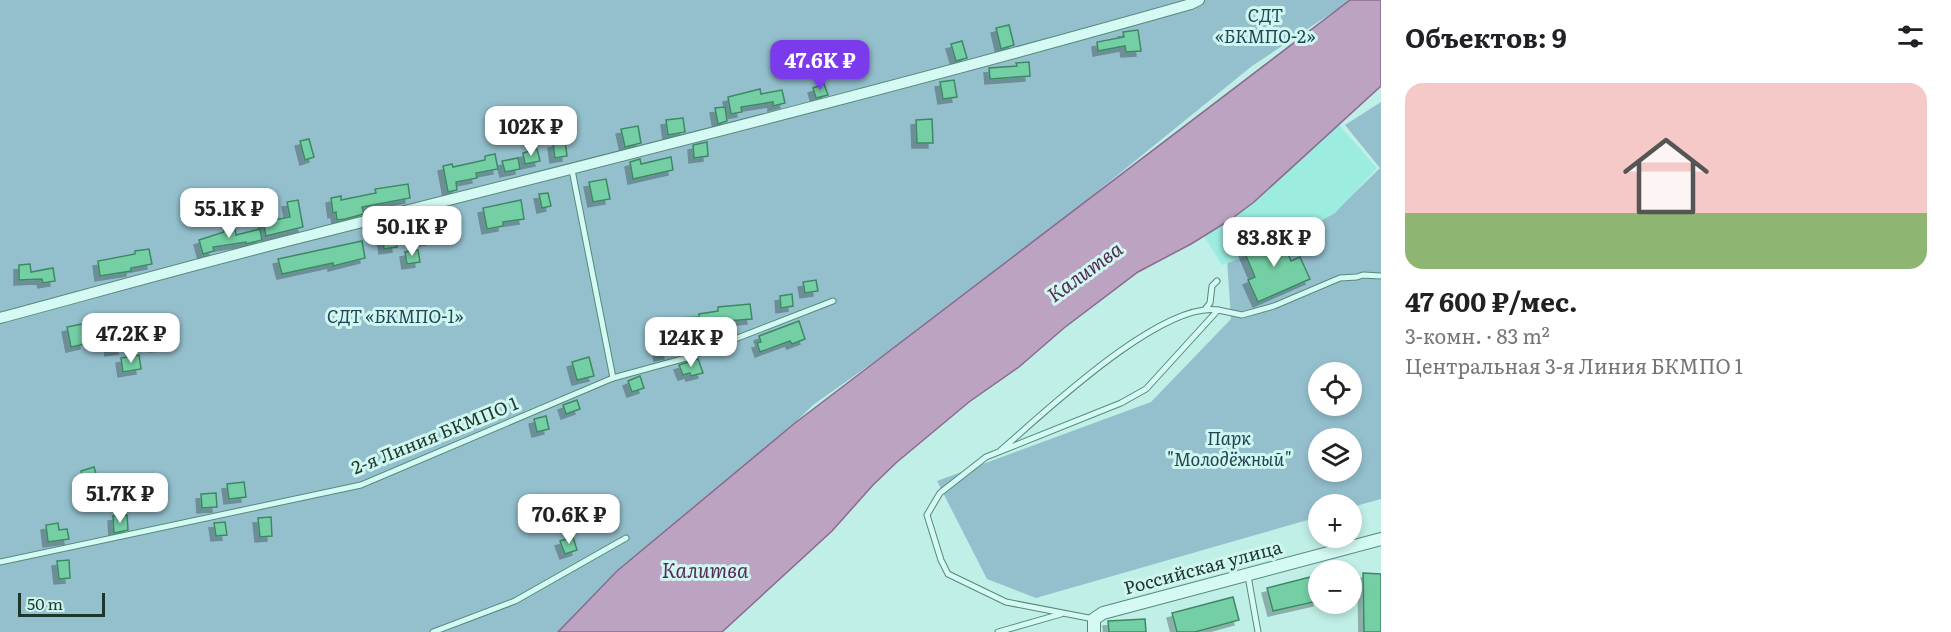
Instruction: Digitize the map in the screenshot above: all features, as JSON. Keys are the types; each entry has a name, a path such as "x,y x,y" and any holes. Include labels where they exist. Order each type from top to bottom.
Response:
{"street":[{"path":"0,318 309,235 572,170 994,60 1199,0"},
{"name":"Российская улица","path":"1097,622 1247,574 1381,539"}],"lane":[{"path":"572,170 613,378"},
{"path":"1001,450 1087,375 1167,321 1206,308 1242,315 1274,306 1340,278 1357,278 1363,275 1381,276"},
{"path":"1206,308 1210,303 1212,286 1217,281"},
{"name":"2-я Линия БКМПО 1","path":"0,562 361,485 613,378 686,358 833,301"},
{"path":"1097,622 1006,602 948,574 941,560 927,515 940,493 986,457 1121,403 1146,389 1218,310"},
{"path":"433,632 515,601 626,538"},
{"path":"1247,574 1258,632"},
{"path":"998,632 1062,614"}],"green space":[{"name":"СДТ «БКМПО-1»","path":"0,0 1351,0 1252,66 981,286 813,405 739,478 564,632 0,632"},
{"name":"Парк \"Молодёжный\"","path":"1381,102 1381,499 1362,504 1362,494 1308,494 1308,520 1036,598 987,579 937,481 1151,402 1231,319 1227,259 1341,206 1380,168 1345,125"}],"sand":[{"path":"1339,125 1377,168 1335,213 1282,243 1222,265 1204,236 1254,202"}],"water":[{"name":"Калитва","path":"1350,0 1381,0 1381,86 1254,202 1191,244 1138,272 1064,328 1019,367 969,402 897,462 832,531 722,632 558,632 617,571 795,423"}],"building":[{"path":"1009,25 1014,45 1001,49 996,28"},
{"path":"1138,30 1141,51 1126,52 1125,46 1098,51 1097,42 1124,37 1123,32"},
{"path":"962,41 967,58 956,61 951,44"},
{"path":"829,58 832,72 820,75 817,61"},
{"path":"1029,62 1030,76 990,79 989,68 1017,66 1016,63"},
{"path":"954,80 957,97 943,99 940,82"},
{"path":"824,84 828,95 816,98 813,88"},
{"path":"760,89 761,94 782,90 785,103 773,106 773,102 741,107 742,112 731,114 728,97"},
{"path":"725,107 727,121 718,124 715,108"},
{"path":"683,118 685,132 668,135 666,120"},
{"path":"932,119 933,143 917,143 916,120"},
{"path":"638,126 641,143 625,147 621,129"},
{"path":"309,139 314,157 305,160 300,141"},
{"path":"565,141 567,156 555,158 553,143"},
{"path":"707,142 708,156 694,158 693,145"},
{"path":"537,149 540,161 525,164 523,153"},
{"path":"495,154 498,169 476,173 477,178 456,182 457,190 448,192 443,166 452,164 453,167 485,160 485,156"},
{"path":"671,157 673,170 633,179 630,162 640,159 641,164"},
{"path":"518,158 520,169 505,172 502,161"},
{"path":"606,179 610,199 593,202 589,182"},
{"path":"408,184 410,198 362,207 364,214 345,219 337,220 336,212 333,213 331,198 341,196 341,200 376,193 375,189"},
{"path":"548,193 551,206 542,208 539,194"},
{"path":"298,200 303,227 266,236 263,222 290,217 287,202"},
{"path":"521,200 524,219 503,222 503,226 487,229 483,208"},
{"path":"429,223 431,240 419,241 417,225"},
{"path":"235,228 236,235 260,229 262,240 213,247 214,251 203,254 199,240"},
{"path":"395,234 397,247 384,249 382,236"},
{"path":"1280,234 1291,261 1300,257 1310,279 1258,302 1248,280 1255,277 1243,249"},
{"path":"362,241 365,258 282,274 278,259"},
{"path":"149,249 152,264 131,268 131,271 100,276 98,261"},
{"path":"418,250 420,262 407,264 405,252"},
{"path":"30,264 31,272 53,268 55,281 43,283 42,279 19,280 19,265"},
{"path":"816,280 818,291 805,293 803,282"},
{"path":"792,294 793,306 781,308 780,296"},
{"path":"750,304 752,319 714,322 715,324 679,332 678,318 699,317 699,314 718,311 718,307"},
{"path":"799,321 805,339 792,344 790,341 760,352 757,343 761,342 759,336"},
{"path":"82,324 85,344 71,347 67,327"},
{"path":"170,330 172,345 155,347 153,332"},
{"path":"121,334 123,349 110,351 108,337"},
{"path":"667,342 669,354 659,356 657,344"},
{"path":"139,355 141,369 123,372 121,358"},
{"path":"589,357 594,376 577,380 572,362"},
{"path":"698,359 703,373 683,375 679,365"},
{"path":"640,376 644,388 632,392 628,381"},
{"path":"577,400 580,409 566,414 563,405"},
{"path":"546,416 549,429 537,432 534,419"},
{"path":"94,467 100,487 87,491 81,471"},
{"path":"244,482 246,497 229,499 227,484"},
{"path":"216,493 217,507 202,508 201,494"},
{"path":"127,515 128,530 114,533 113,516"},
{"path":"271,517 272,536 260,537 258,518"},
{"path":"225,522 227,535 216,536 214,523"},
{"path":"58,523 59,530 67,529 69,539 48,542 46,525"},
{"path":"573,537 577,550 565,554 560,541"},
{"path":"69,560 70,578 59,579 57,561"},
{"path":"1363,573 1381,574 1381,632 1364,632"},
{"path":"1308,578 1308,603 1273,611 1267,588"},
{"path":"1233,597 1239,620 1195,632 1177,632 1172,613"},
{"path":"1145,619 1146,632 1109,632 1108,621"}],"park label":[{"name":"СДТ «БКМПО-2»","path":"1265,26"}]}
